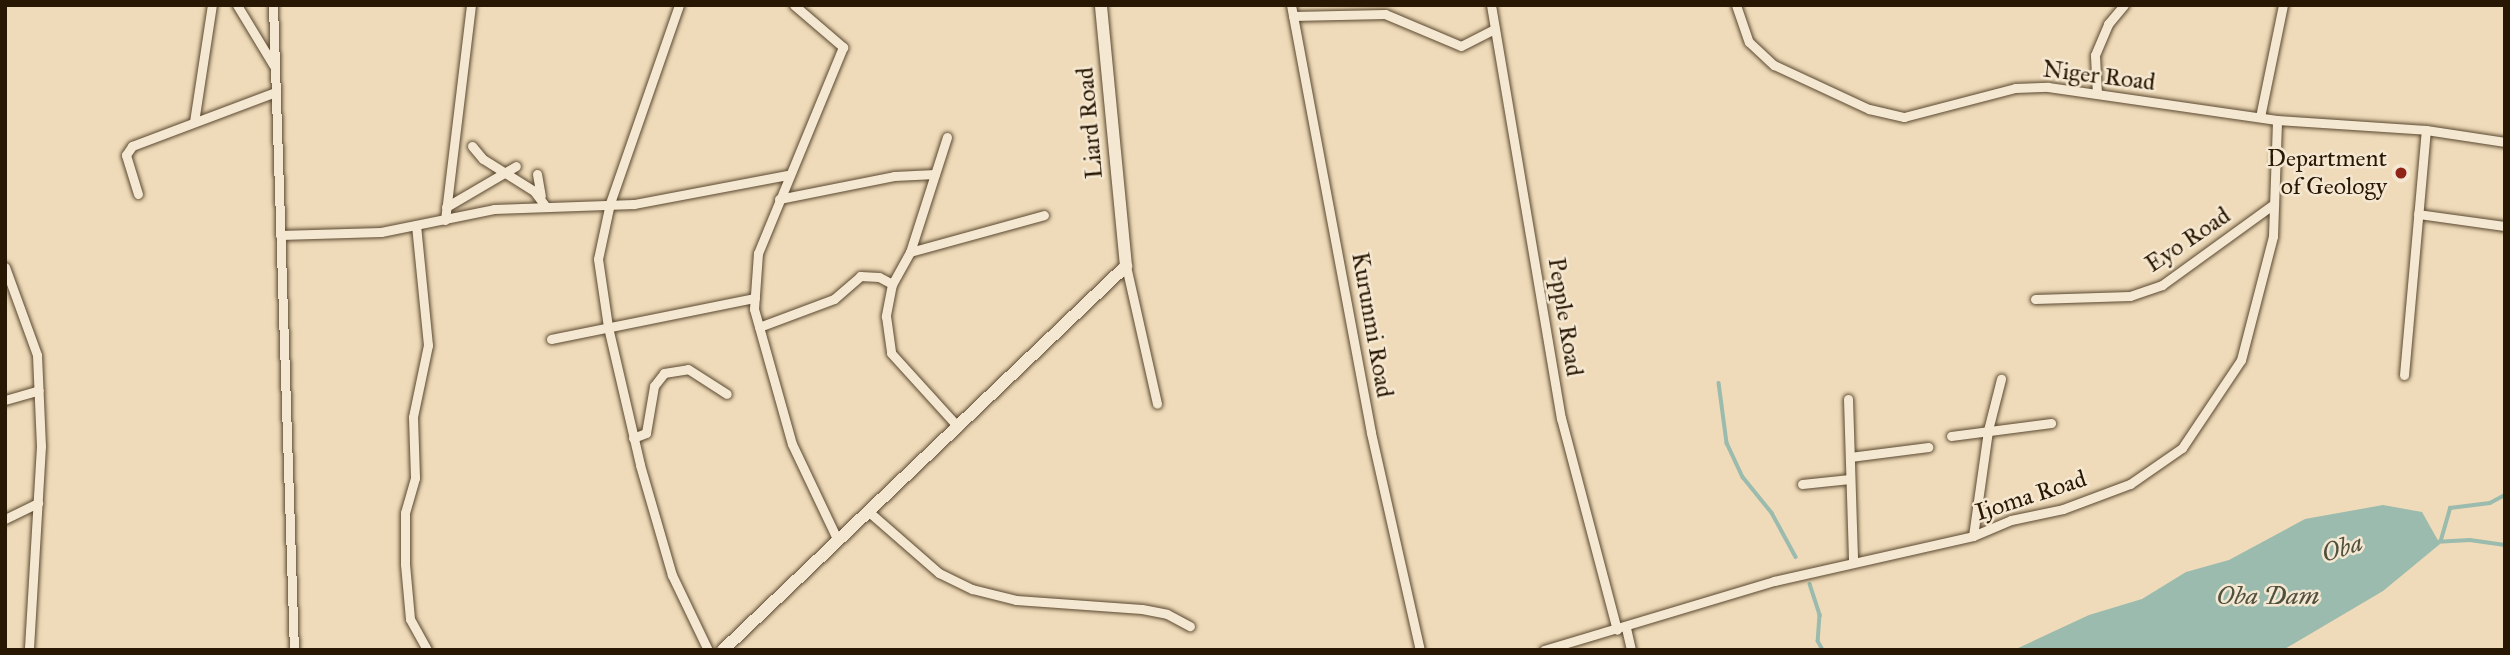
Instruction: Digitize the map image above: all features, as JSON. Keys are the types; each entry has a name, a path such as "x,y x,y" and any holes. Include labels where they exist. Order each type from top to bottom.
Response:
{"street":[{"path":"194,122 212,5"},
{"path":"237,5 275,67"},
{"path":"273,5 294,650"},
{"path":"445,220 471,5"},
{"path":"679,5 610,203 598,260 608,327 633,438 673,575 708,650"},
{"path":"794,5 843,47 758,253 755,299 759,327 792,444 838,541"},
{"name":"Liard Road","path":"1101,5 1126,266"},
{"name":"Kurunmi Road","path":"1291,5 1371,433 1420,650"},
{"name":"Pepple Road","path":"1491,5 1561,418 1621,629 1631,650"},
{"name":"Niger Road","path":"1736,5 1749,43 1774,65 1869,109 1904,117 2015,88 2097,94 2277,120 2426,130 2505,142"},
{"path":"2097,94 2095,55 2108,24 2124,5"},
{"path":"2260,117 2283,5"},
{"path":"1293,16 1385,14 1461,46 1495,29"},
{"path":"138,194 127,150 276,92"},
{"name":"Ijoma Road","path":"1544,650 1853,561 1973,536 2130,484 2182,448 2241,360 2273,236 2277,120"},
{"path":"2404,375 2426,130"},
{"path":"947,137 910,252 892,284 886,316 891,353 958,427"},
{"path":"472,146 482,159 511,169 544,202"},
{"path":"446,207 511,169"},
{"path":"537,174 544,202"},
{"path":"779,199 894,176 935,174"},
{"path":"281,235 381,232 494,209 544,202 634,204 788,175"},
{"name":"Eyo Road","path":"2035,299 2130,296 2162,285 2274,204"},
{"path":"2418,214 2505,226"},
{"path":"910,252 1044,215"},
{"path":"416,225 428,345 413,417 415,478 405,513 405,564 410,620 427,650"},
{"path":"1126,266 1157,404"},
{"path":"724,649 1126,266"},
{"path":"5,267 33,337 39,390 38,503 29,650"},
{"path":"759,327 834,299 860,276 879,276 892,284"},
{"path":"551,339 755,299"},
{"path":"633,438 646,433 654,386 664,373 688,369 727,394"},
{"path":"1973,536 1988,430 2001,379"},
{"path":"5,400 39,390"},
{"path":"1847,399 1853,561"},
{"path":"1951,436 2051,423"},
{"path":"1850,457 1928,447"},
{"path":"1802,484 1850,479"},
{"path":"5,519 38,503"},
{"path":"869,512 939,573 972,589 1016,600 1142,609 1167,614 1190,626"}],"water":[{"name":"Oba Dam","path":"2383,505 2422,512 2440,544 2383,591 2283,650 2014,650 2089,615 2142,599 2186,572 2229,560 2305,519"}],"waterway":[{"path":"1719,383 1727,443 1743,477 1772,513 1796,557"},
{"path":"2441,540 2450,508 2490,503 2505,495"},
{"name":"Oba","path":"2434,542 2470,540 2505,545"},
{"path":"1810,584 1820,615 1818,641 1823,650"}],"place":[{"name":"Department of Geology","path":"2401,173"}]}
